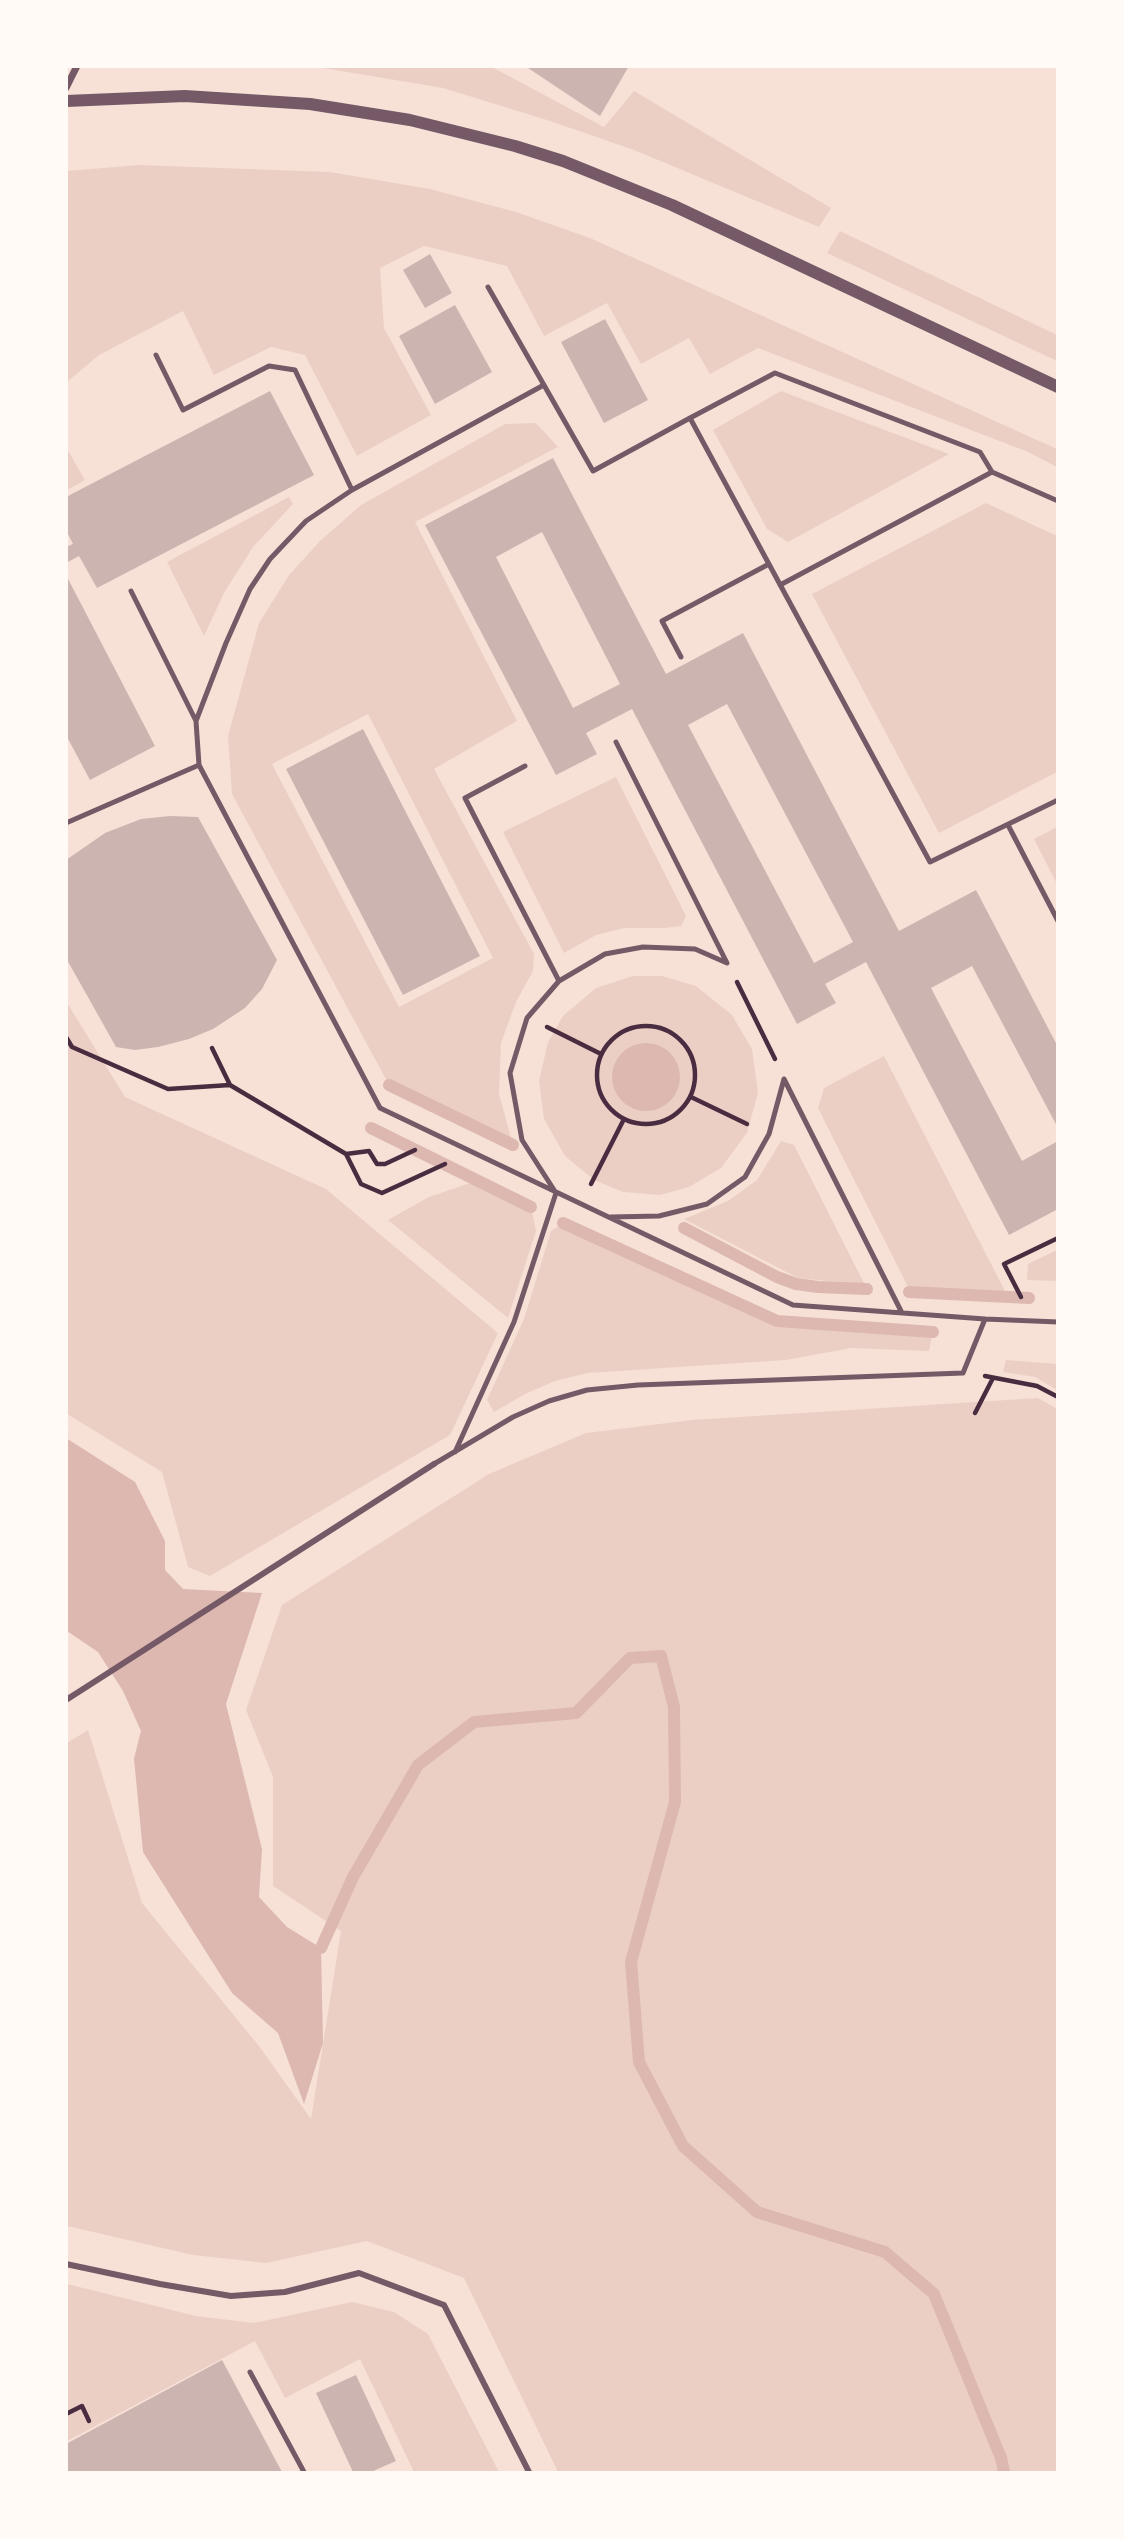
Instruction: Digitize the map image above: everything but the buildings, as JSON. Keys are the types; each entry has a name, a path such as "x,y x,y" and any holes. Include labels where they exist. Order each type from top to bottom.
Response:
{"street":[{"path":"66,88 78,66"},
{"path":"66,102 185,96 310,104 410,120 515,146 563,161 672,205 1058,387"},
{"path":"66,1700 435,1464"},
{"path":"66,2264 230,2296 285,2292 359,2273 443,2305 529,2473"}],"lane":[{"path":"488,287 542,386 593,471 775,373 980,452 992,472 1058,501"},
{"path":"156,355 183,410 269,366 295,370 352,490"},
{"path":"196,721 245,600 270,559 306,522 352,490 542,386"},
{"path":"690,418 930,862 1058,800"},
{"path":"780,585 992,472"},
{"path":"681,657 662,621 769,564"},
{"path":"131,591 196,721 199,765 380,1108 793,1305 1058,1322"},
{"path":"616,742 727,963"},
{"path":"66,823 199,765"},
{"path":"525,766 465,799 559,981"},
{"path":"1008,825 1058,921"},
{"path":"556,1193 522,1140 510,1073 527,1018 559,981 605,954 642,947 695,949 727,963"},
{"path":"608,1217 659,1216 706,1204 745,1177 769,1134 784,1079"},
{"path":"784,1079 902,1313"},
{"path":"455,1452 514,1322 556,1193"},
{"path":"435,1464 513,1417 549,1401 587,1390 638,1385 963,1373 985,1319"},
{"path":"250,2372 304,2473"}],"path":[{"path":"727,963 784,1079"},
{"path":"527,1018 601,1054"},
{"path":"645,1025 669,1031 683,1041 692,1056 695,1073 691,1097 678,1113 664,1122 646,1125 624,1119 610,1109 600,1094 596,1078 601,1054 614,1037 629,1028 645,1025"},
{"path":"66,1037 72,1047 168,1089 230,1085"},
{"path":"212,1048 230,1085 346,1154 361,1184 382,1193 471,1152"},
{"path":"691,1097 769,1134"},
{"path":"581,1204 624,1119"},
{"path":"346,1154 369,1151 377,1164 385,1164 441,1137"},
{"path":"1034,1321 1004,1264 1058,1238"},
{"path":"963,1373 1037,1386 1058,1397"},
{"path":"975,1413 993,1378"},
{"path":"66,2414 82,2406 89,2421"}],"shaded area":[{"path":"317,67 492,67 604,127 634,91 831,208 819,227 634,150 550,121 443,88"},
{"path":"139,165 330,172 430,189 516,212 590,238 1057,449 1057,467 1028,452 758,348 710,374 689,338 641,364 607,303 544,336 507,266 424,246 380,268 384,328 431,415 357,456 305,355 271,347 214,375 183,311 99,355 67,382 67,171"},
{"path":"840,231 1057,335 1057,361 827,253"},
{"path":"781,391 949,454 788,542 767,529 713,430"},
{"path":"536,423 558,447 415,522 517,721 434,769 534,954 533,971 516,1002 501,1043 499,1094 513,1145 389,1085 232,794 228,736 259,623 289,575 320,541 361,505 505,424","holes":["368,714 493,958 399,1007 272,764"]},
{"path":"66,447 85,480 67,490 66,490"},
{"path":"289,497 293,504 253,547 224,593 204,636 167,562"},
{"path":"986,503 1057,536 1057,772 939,833 812,594"},
{"path":"616,777 686,916 681,926 624,928 596,935 564,953 503,832"},
{"path":"1057,827 1057,884 1034,839"},
{"path":"633,976 662,976 696,986 732,1015 752,1049 758,1093 747,1133 721,1168 689,1187 660,1195 623,1192 594,1180 565,1156 544,1119 539,1081 548,1042 563,1016 596,988"},
{"path":"66,1001 125,1097 326,1189 498,1333 450,1435 210,1576 188,1567 162,1472 67,1414"},
{"path":"646,1043 659,1045 670,1053 678,1064 678,1090 670,1101 659,1109 646,1111 633,1109 622,1101 614,1090 612,1077 614,1064 622,1053 633,1045"},
{"path":"884,1056 1005,1291 908,1287 818,1108 824,1088"},
{"path":"781,1141 794,1145 865,1285 798,1278 684,1219 728,1201 757,1180"},
{"path":"479,1180 531,1207 536,1231 508,1318 388,1220 429,1197"},
{"path":"563,1223 777,1321 933,1332 929,1351 851,1348 786,1360 588,1373 555,1381 494,1412 487,1400 524,1319 551,1231"},
{"path":"1057,1250 1057,1281 1027,1280 1028,1264"},
{"path":"1006,1360 1057,1364 1057,1390 1035,1377 1003,1372"},
{"path":"1038,1398 1057,1409 1057,2472 558,2472 464,2278 367,2241 266,2263 193,2255 67,2226 67,1743 88,1730 142,1903 259,2046 311,2119 341,1931 273,1886 273,1777 246,1710 282,1605 489,1474 586,1433 692,1420"},
{"path":"66,1438 135,1482 165,1541 165,1570 183,1589 262,1593 226,1704 262,1849 259,1897 287,1927 321,1948 323,2043 304,2104 278,2033 232,1993 143,1852 134,1759 141,1731 123,1691 98,1652 67,1631"},
{"path":"67,2284 196,2316 254,2323 352,2302 394,2312 428,2334 499,2472 414,2472 360,2359 285,2398 255,2341 67,2441"}],"waterway":[{"path":"389,1085 513,1145"},
{"path":"371,1128 531,1207"},
{"path":"563,1223 777,1321 933,1332"},
{"path":"684,1228 777,1277 796,1284 867,1289"},
{"path":"909,1292 1029,1298"},
{"path":"321,1948 353,1877 418,1765 474,1722 576,1713 630,1658 661,1656 674,1707 675,1802 631,1962 639,2062 683,2146 757,2212 885,2252 934,2294 1001,2458 1004,2472"}]}
